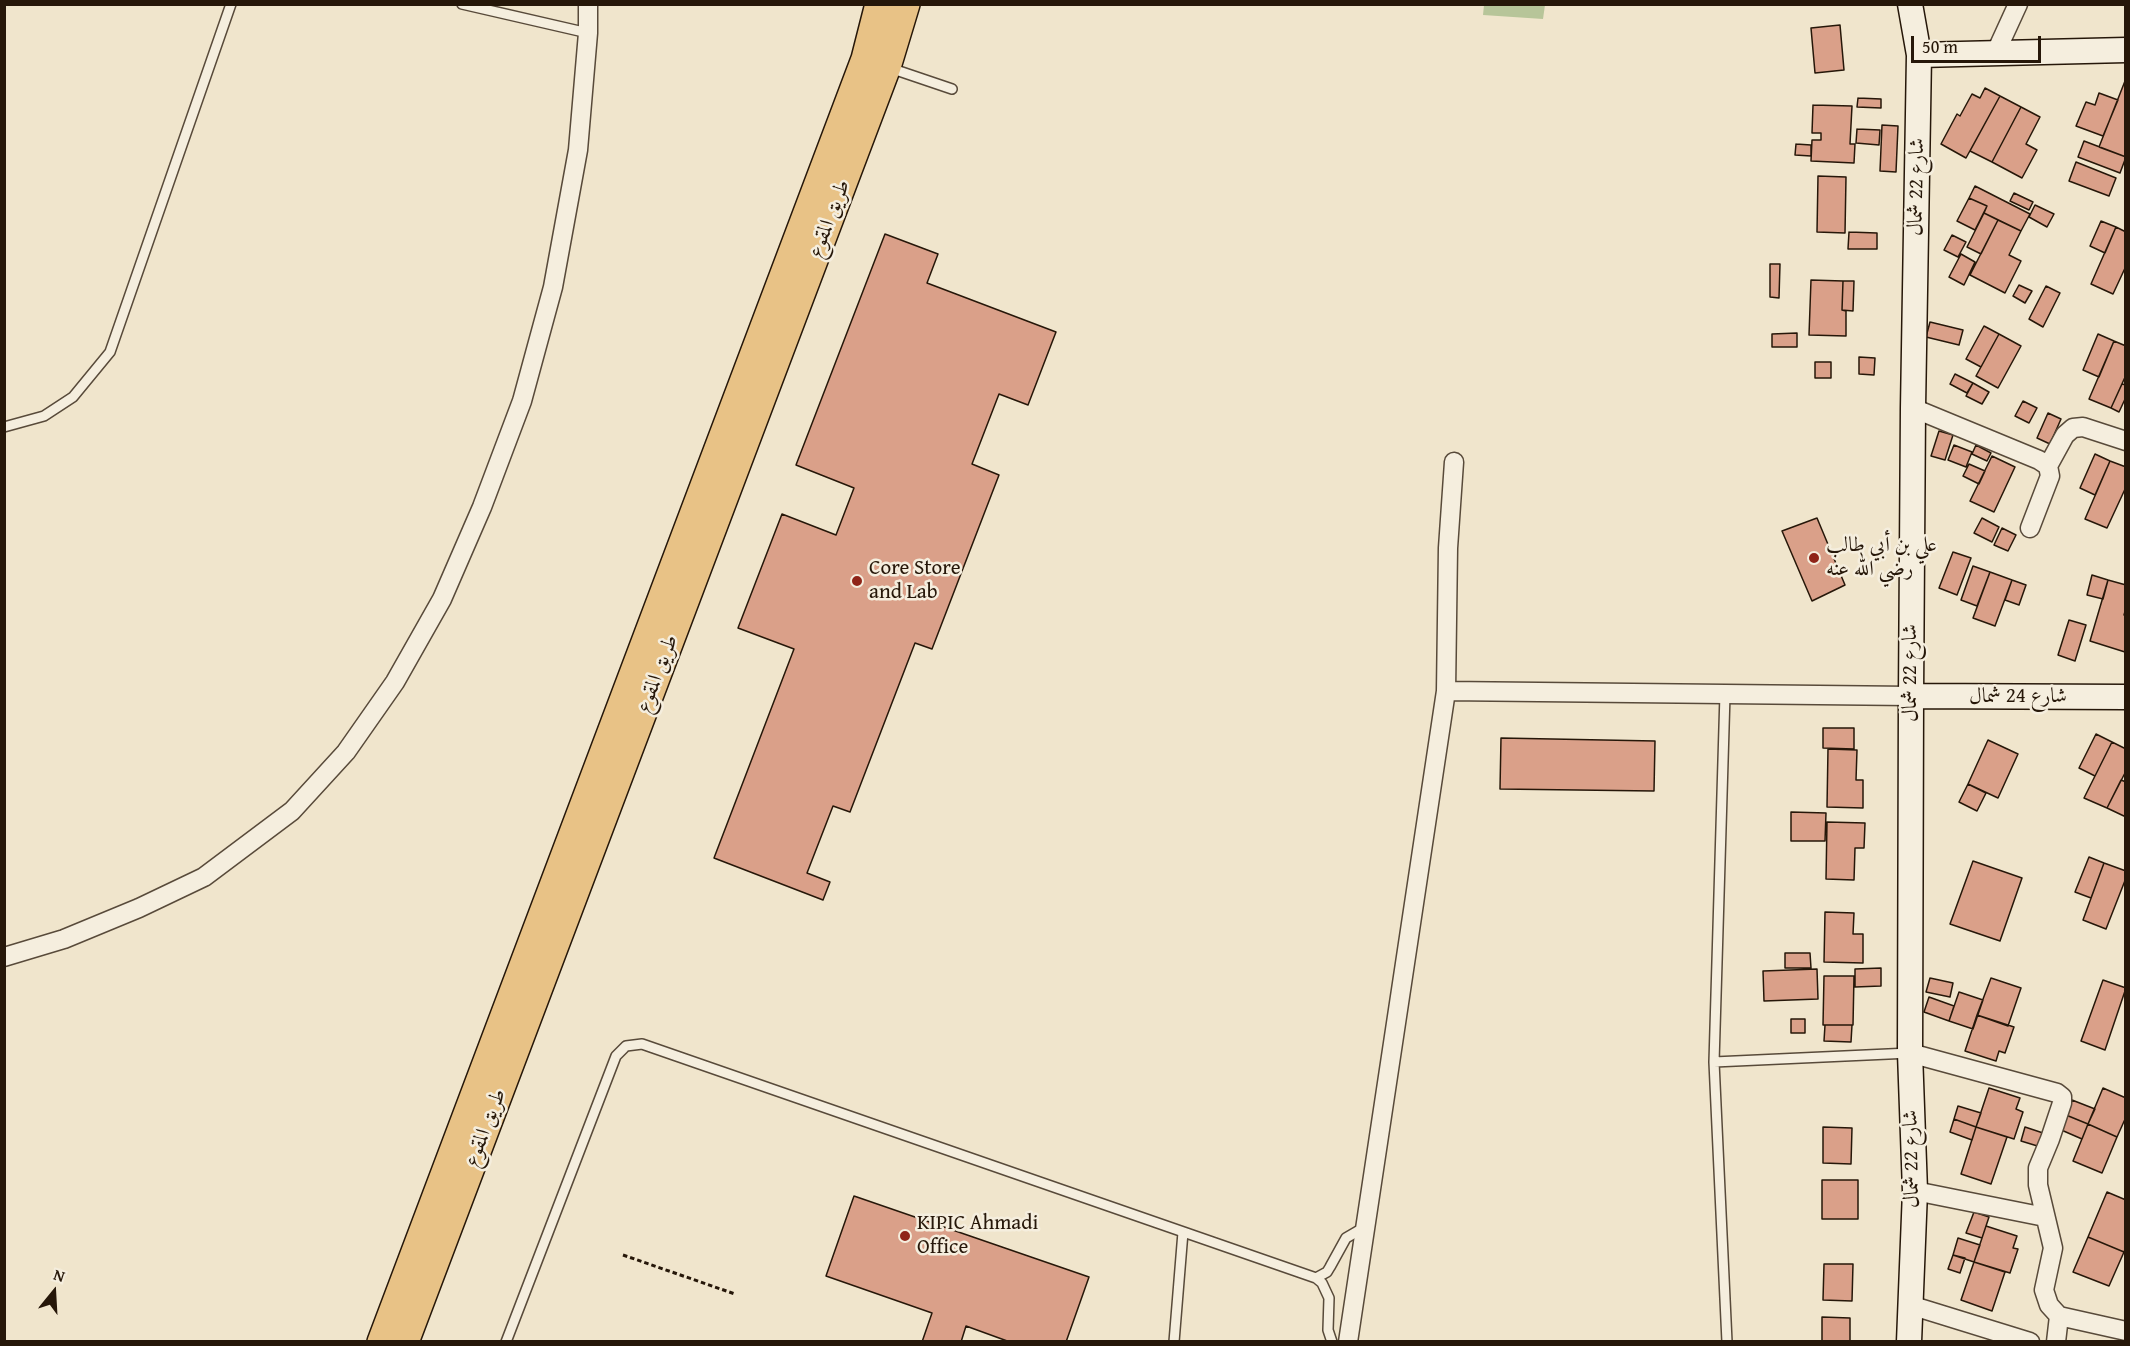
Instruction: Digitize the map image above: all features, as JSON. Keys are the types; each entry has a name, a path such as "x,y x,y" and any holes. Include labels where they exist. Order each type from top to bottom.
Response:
{"main road":[{"name":"طريق المقوع","path":"381,1341 865,59 879,4"},
{"name":"طريق المقوع","path":"405,1341 887,67 906,4"}],"street":[{"path":"4,957 63,939 139,908 204,877 292,811 346,752 395,682 442,599 482,507 522,401 553,286 576,162 588,33 588,4"},
{"name":"شارع 22 شمال","path":"1909,1341 1914,1191 1910,1053 1911,696 1919,55 1910,4"},
{"path":"1996,52 2018,4"},
{"path":"1919,55 2126,50"},
{"path":"1913,408 2039,460 2048,466"},
{"path":"2030,528 2050,476 2048,466 2065,435 2073,428 2083,427 2126,441"},
{"path":"1348,1341 1446,691 1448,548 1454,462"},
{"path":"1446,691 1911,696"},
{"name":"شارع 24 شمال","path":"1911,696 2126,697"},
{"path":"1910,1053 2057,1093 2062,1097 2053,1130 2038,1168 2037,1185 2053,1248 2044,1290 2049,1305 2059,1316 2126,1331"},
{"path":"1914,1191 2044,1217"},
{"path":"1910,1305 2030,1341"},
{"path":"2056,1341 2059,1316"}],"lane":[{"path":"4,427 44,416 74,397 110,352 231,4"},
{"path":"462,4 588,33"},
{"path":"887,67 952,89"},
{"path":"1725,694 1714,1062 1727,1341"},
{"path":"506,1341 616,1056 626,1046 642,1044 1316,1278 1322,1283 1329,1298 1328,1330 1332,1341"},
{"path":"1714,1062 1910,1053"},
{"path":"1316,1278 1327,1272 1346,1238 1365,1230"},
{"path":"1174,1341 1183,1232"}],"path":[{"path":"623,1255 735,1294"}],"green space":[{"path":"1484,5 1545,5 1543,19 1483,15"}],"building":[{"path":"1840,25 1844,70 1815,73 1811,28"},
{"path":"2126,81 2126,157 2099,147"},
{"path":"1985,88 2000,96 1966,158 1941,144 1957,114 1960,116 1972,94 1980,98"},
{"path":"2099,93 2118,100 2103,136 2076,126 2086,102 2095,105"},
{"path":"2000,96 2021,107 1992,162 1970,151"},
{"path":"1858,98 1881,99 1881,108 1857,107"},
{"path":"1813,105 1852,106 1850,144 1855,144 1854,163 1811,161 1812,140 1821,140 1821,133 1812,133"},
{"path":"2021,107 2040,117 2026,144 2037,150 2022,178 1992,162"},
{"path":"1882,125 1898,126 1896,172 1880,171"},
{"path":"1857,129 1880,130 1879,145 1856,143"},
{"path":"2084,141 2126,157 2120,173 2078,157"},
{"path":"1796,144 1811,145 1811,156 1795,155"},
{"path":"2076,162 2116,178 2109,196 2069,181"},
{"path":"1818,176 1846,177 1845,233 1817,232"},
{"path":"1975,186 2030,214 2021,231 1984,213 1987,206 1969,198"},
{"path":"2014,193 2033,202 2029,210 2010,201"},
{"path":"1969,198 1987,206 1975,230 1957,221"},
{"path":"2035,205 2054,214 2047,227 2029,217"},
{"path":"1984,213 1998,220 1981,254 1967,247"},
{"path":"1998,220 2021,231 2009,255 2021,261 2005,293 1970,275"},
{"path":"2101,221 2116,227 2105,253 2090,246"},
{"path":"2116,227 2126,232 2126,266 2113,294 2091,284"},
{"path":"1849,232 1877,233 1877,249 1848,249"},
{"name":"Core Store and Lab","path":"885,234 938,254 927,283 1056,332 1028,405 999,394 972,464 999,475 932,649 915,643 850,812 833,806 807,873 830,882 823,900 714,858 794,649 738,628 782,514 836,535 854,488 796,465"},
{"path":"1952,235 1966,242 1958,257 1944,250"},
{"path":"1961,254 1975,262 1964,285 1949,277"},
{"path":"1770,264 1780,264 1779,298 1770,297"},
{"path":"1811,280 1843,281 1842,310 1846,311 1846,336 1809,335"},
{"path":"1843,281 1854,281 1853,311 1842,310"},
{"path":"2019,285 2032,291 2025,303 2013,296"},
{"path":"2046,286 2060,293 2043,327 2029,319"},
{"path":"1930,322 1963,330 1959,345 1926,337"},
{"path":"1984,326 1999,334 1981,367 1966,359"},
{"path":"1797,333 1797,347 1772,347 1772,334"},
{"path":"1999,334 2021,346 1998,388 1976,376"},
{"path":"2098,334 2114,341 2099,377 2083,370"},
{"path":"2114,341 2126,346 2126,375 2111,408 2089,399"},
{"path":"1859,357 1875,358 1874,375 1859,374"},
{"path":"1815,362 1831,362 1831,378 1815,378"},
{"path":"1955,374 1973,383 1967,393 1950,384"},
{"path":"1973,383 1989,392 1982,404 1966,396"},
{"path":"2122,384 2126,385 2126,397 2119,412 2111,408"},
{"path":"2023,401 2037,408 2029,423 2015,416"},
{"path":"2048,413 2061,419 2050,444 2037,438"},
{"path":"1939,431 1953,435 1945,460 1931,456"},
{"path":"1954,445 1972,452 1966,467 1948,460"},
{"path":"1976,445 1991,453 1987,461 1972,454"},
{"path":"2095,454 2110,461 2095,495 2080,488"},
{"path":"1992,456 2015,467 1994,512 1970,501"},
{"path":"2110,461 2126,467 2126,487 2107,528 2085,519"},
{"path":"1969,464 1985,471 1979,484 1963,476"},
{"name":"علي بن أبي طالب رضي الله عنه","path":"1817,518 1845,585 1812,601 1782,531"},
{"path":"1982,518 1999,527 1992,542 1974,533"},
{"path":"2002,528 2016,535 2008,551 1994,545"},
{"path":"1953,552 1971,558 1957,595 1939,588"},
{"path":"1973,566 1990,572 1977,606 1961,600"},
{"path":"1990,572 2012,580 1995,626 1973,618"},
{"path":"2092,575 2108,580 2103,599 2087,595"},
{"path":"2012,580 2026,585 2019,605 2005,600"},
{"path":"2108,580 2126,585 2125,652 2090,641"},
{"path":"2069,620 2086,625 2075,661 2058,655"},
{"path":"1823,728 1854,728 1854,749 1823,748"},
{"path":"2096,734 2112,742 2095,776 2079,768"},
{"path":"1501,738 1655,741 1654,791 1500,789"},
{"path":"1988,740 2018,754 1998,798 1968,784"},
{"path":"2112,742 2126,749 2126,771 2107,808 2084,798"},
{"path":"1828,749 1857,750 1856,780 1863,780 1863,808 1827,807"},
{"path":"2121,780 2126,782 2126,817 2107,808"},
{"path":"1968,784 1986,793 1977,811 1959,802"},
{"path":"1791,812 1826,813 1825,841 1791,841"},
{"path":"1827,822 1865,823 1864,848 1855,848 1854,880 1826,879"},
{"path":"2089,857 2104,863 2091,898 2075,892"},
{"path":"1973,861 2022,878 2000,941 1950,924"},
{"path":"2104,863 2126,871 2126,878 2106,929 2083,920"},
{"path":"1825,912 1854,913 1853,934 1863,934 1863,963 1824,962"},
{"path":"1785,953 1810,953 1811,968 1785,968"},
{"path":"1881,968 1881,986 1855,987 1855,969"},
{"path":"1817,969 1818,999 1764,1001 1763,971"},
{"path":"1824,976 1854,976 1853,1025 1823,1025"},
{"path":"1930,978 1953,983 1950,997 1926,992"},
{"path":"1991,978 2021,988 2008,1026 1977,1015"},
{"path":"2103,980 2126,988 2105,1050 2081,1041"},
{"path":"1959,992 1983,1000 1973,1029 1949,1021"},
{"path":"1929,997 1954,1006 1949,1021 1924,1012"},
{"path":"1977,1015 2014,1027 2005,1053 1999,1051 1996,1061 1965,1051"},
{"path":"1791,1019 1805,1019 1805,1033 1791,1033"},
{"path":"1825,1025 1852,1025 1851,1042 1824,1041"},
{"path":"1989,1088 2020,1098 2016,1109 2023,1112 2014,1139 1976,1127"},
{"path":"2103,1088 2126,1098 2126,1117 2117,1137 2088,1124"},
{"path":"2072,1100 2095,1109 2088,1124 2066,1115"},
{"path":"1958,1106 1981,1113 1976,1127 1954,1119"},
{"path":"2066,1115 2088,1124 2082,1139 2059,1129"},
{"path":"1954,1119 1976,1127 1972,1140 1950,1132"},
{"path":"2088,1124 2117,1137 2102,1173 2073,1161"},
{"path":"1823,1127 1852,1128 1851,1164 1823,1163"},
{"path":"1976,1127 2007,1137 1991,1184 1961,1174"},
{"path":"2025,1127 2049,1135 2044,1148 2021,1141"},
{"path":"1822,1180 1858,1180 1858,1219 1822,1219"},
{"path":"2107,1192 2126,1200 2126,1247 2124,1252 2088,1237"},
{"name":"KIPIC Ahmadi Office","path":"854,1196 1089,1277 1066,1342 1010,1342 966,1326 961,1342 922,1342 932,1313 826,1276"},
{"path":"1974,1212 1989,1217 1982,1238 1966,1233"},
{"path":"1986,1226 2017,1236 2013,1248 2018,1249 2010,1273 1974,1262"},
{"path":"2088,1237 2124,1252 2109,1286 2073,1272"},
{"path":"1958,1238 1980,1245 1974,1262 1953,1255"},
{"path":"1953,1255 1965,1258 1960,1273 1948,1269"},
{"path":"1974,1262 2005,1272 1992,1311 1961,1300"},
{"path":"1824,1264 1853,1264 1852,1301 1823,1300"},
{"path":"1822,1317 1850,1318 1850,1342 1822,1342"}],"place":[{"name":"علي بن أبي طالب رضي الله عنه","path":"1814,558"},
{"name":"Core Store and Lab","path":"857,581"},
{"name":"KIPIC Ahmadi Office","path":"905,1236"}]}
